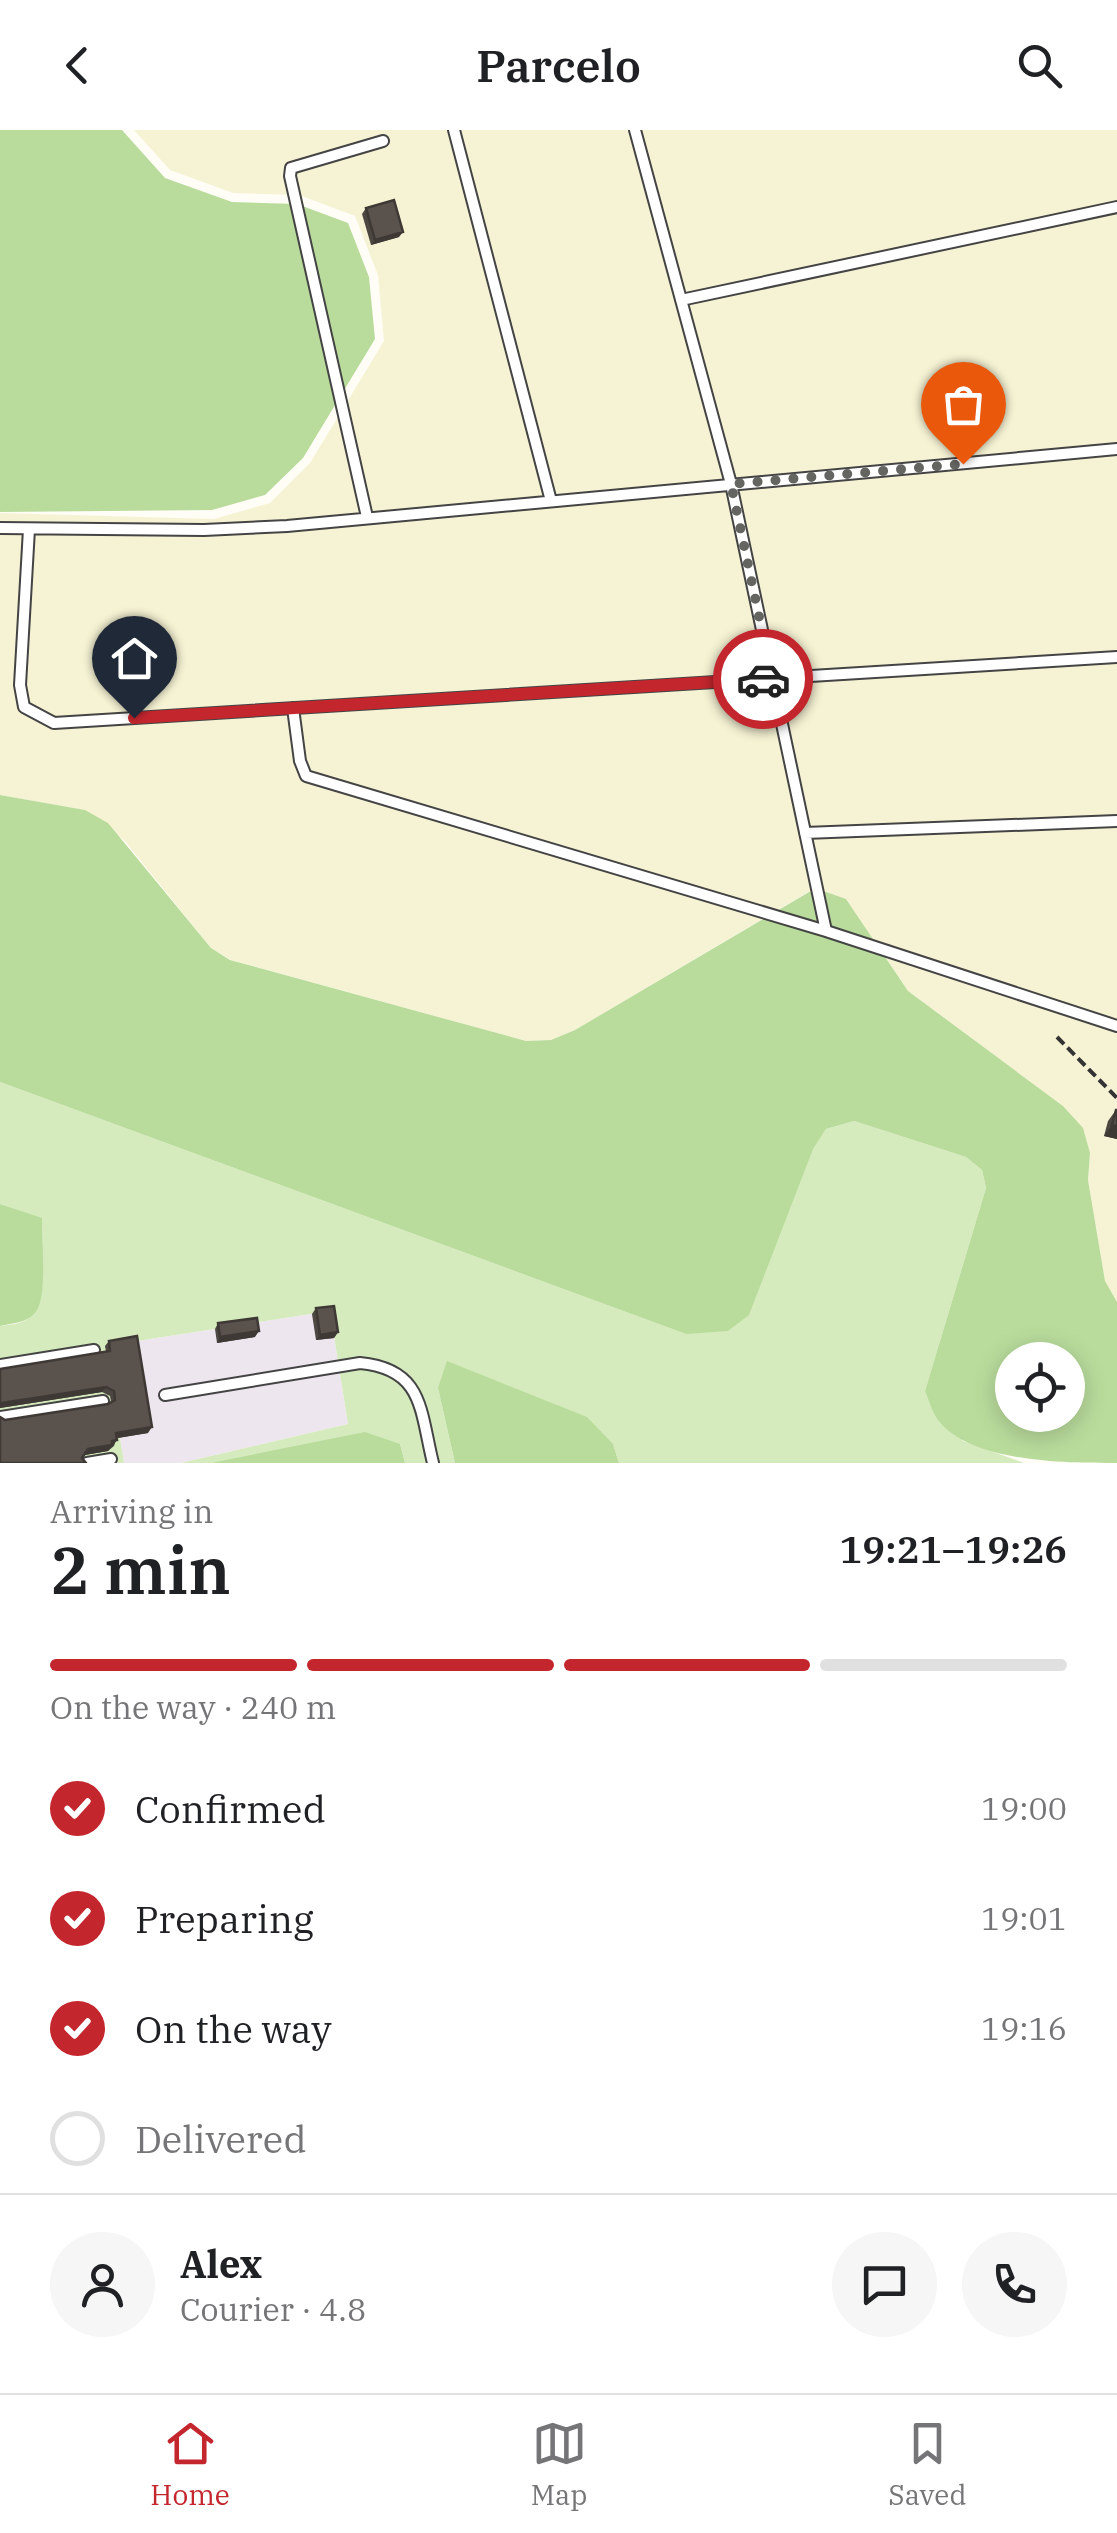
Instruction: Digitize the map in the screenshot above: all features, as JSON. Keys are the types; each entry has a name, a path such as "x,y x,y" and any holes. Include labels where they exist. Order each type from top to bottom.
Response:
{"lane":[{"path":"454,130 552,501"},
{"path":"635,130 731,484 826,931"},
{"path":"367,518 290,176 291,168 382,141"},
{"path":"681,300 1117,207"},
{"path":"0,528 204,530 288,526 1117,450"},
{"path":"29,529 20,685 24,707 54,723 1117,658"},
{"path":"293,708 300,762 306,776 826,931 1117,1026"},
{"path":"805,833 1117,821"},
{"path":"0,1365 94,1350"},
{"path":"165,1395 360,1363 378,1365 404,1376 414,1388 433,1463"},
{"path":"0,1418 103,1400"},
{"path":"87,1463 112,1459"}],"path":[{"path":"1057,1037 1117,1098"}],"shaded area":[{"path":"134,130 1117,130 1117,1302 1105,1282 1088,1180 1090,1153 1063,1106 908,991 846,899 808,892 575,1030 551,1040 526,1041 231,960 211,948 124,840 84,810 0,795 0,513 214,519 270,503 310,463 384,341 378,275 355,216 299,195 233,193 170,170"},
{"path":"330,1311 348,1424 181,1463 124,1463 105,1346"}],"green space":[{"path":"0,130 122,130 165,178 232,202 297,204 348,223 369,277 375,339 303,458 265,495 212,510 0,512"},
{"path":"0,795 85,810 108,823 211,948 230,960 526,1041 551,1040 575,1030 809,892 826,892 846,899 908,991 1063,1106 1083,1128 1090,1153 1088,1180 1105,1281 1117,1302 1117,1463 1047,1461 996,1453 953,1434 938,1420 925,1391 986,1188 982,1170 966,1157 854,1121 826,1129 813,1149 749,1315 728,1331 686,1334 0,1082"},
{"path":"0,1082 686,1334 826,1129 854,1121 966,1157 982,1170 986,1188 925,1391 963,1441 1024,1463 619,1463 613,1444 438,1388 455,1463 405,1463 400,1444 181,1463 348,1424 330,1311 105,1346 124,1463 0,1463 0,1326 22,1322 32,1314 41,1290 43,1259 42,1219 0,1204"},
{"path":"0,1204 42,1218 43,1266 37,1310 25,1320 0,1326"},
{"path":"447,1361 587,1417 613,1444 619,1463 455,1463 438,1388"},
{"path":"365,1432 400,1444 405,1463 211,1463"}],"building":[{"path":"394,200 403,232 375,240 366,208"},
{"path":"334,1306 338,1332 320,1335 316,1308"},
{"path":"257,1318 259,1331 220,1337 218,1323"},
{"path":"137,1336 152,1427 116,1433 117,1440 112,1445 88,1449 82,1458 86,1463 0,1463 0,1417 5,1420 115,1400 114,1391 106,1387 0,1405 0,1369 110,1351 109,1341"}],"way so far":[{"path":"763,679 772,678 731,484 963,464"}],"route":[{"path":"134,718 763,679"}]}
